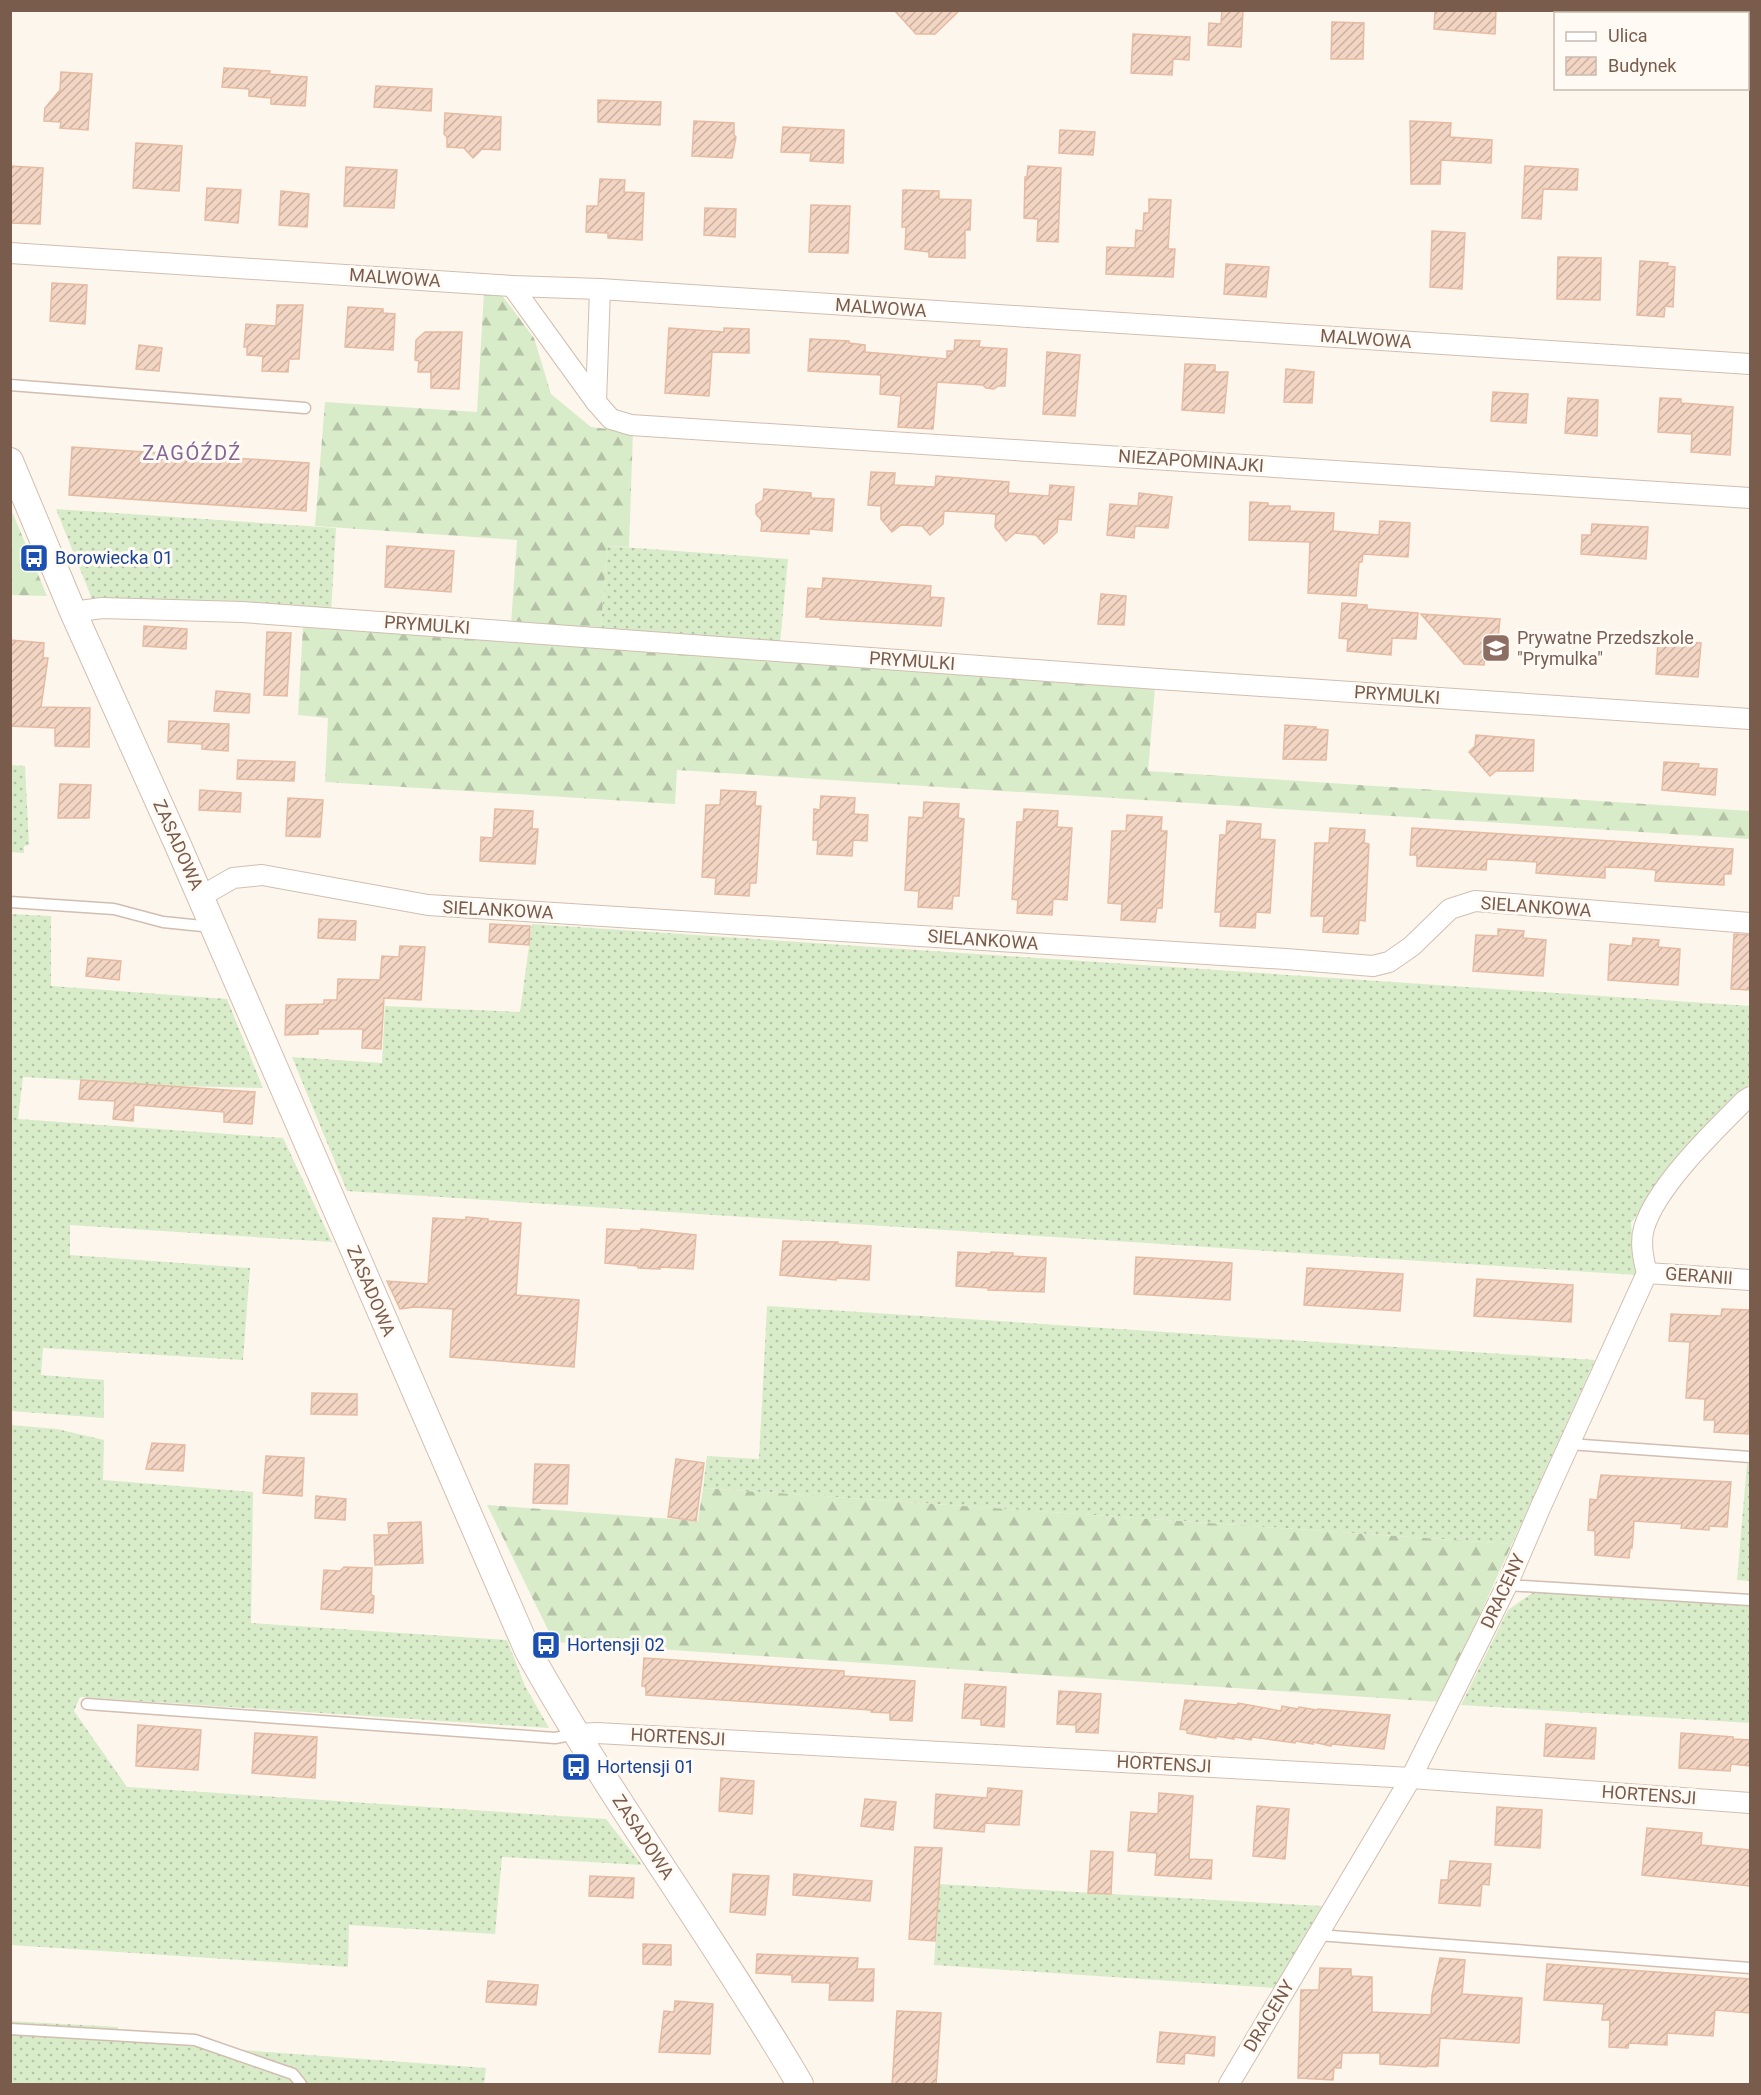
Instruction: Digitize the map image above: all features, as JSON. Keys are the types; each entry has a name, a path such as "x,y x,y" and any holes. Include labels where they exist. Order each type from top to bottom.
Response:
{"street":[{"name":"MALWOWA","path":"10,253 1750,364"},
{"path":"512,286 596,402"},
{"path":"596,402 600,289"},
{"name":"NIEZAPOMINAJKI","path":"596,402 612,419 631,425 1750,498"},
{"name":"ZASADOWA","path":"10,461 73,612 200,897 528,1651 576,1734 768,2029 800,2085"},
{"name":"PRYMULKI","path":"73,612 102,608 242,612 1158,679 1750,719"},
{"name":"SIELANKOWA","path":"200,897 233,878 262,875 428,905 1373,966 1389,962 1400,955 1450,909 1475,901 1750,923"},
{"path":"1647,1273 1643,1260 1642,1238 1652,1208 1708,1138 1750,1097"},
{"name":"GERANII","path":"1647,1273 1750,1280"},
{"name":"DRACENY","path":"1228,2085 1411,1778 1507,1585 1647,1273"},
{"name":"HORTENSJI","path":"576,1734 597,1733 1411,1778 1750,1803"}],"lane":[{"path":"10,385 305,408"},
{"path":"10,902 114,909 163,922 213,927"},
{"path":"1569,1444 1750,1457"},
{"path":"1507,1585 1750,1600"},
{"path":"87,1704 555,1738 576,1734"},
{"path":"1318,1935 1750,1968"},
{"path":"10,2029 195,2040 293,2074 301,2085"}],"green space":[{"path":"484,292 501,294 534,338 551,394 591,427 633,432 629,547 607,546 601,629 511,624 517,540 315,526 325,402 477,412"},
{"path":"11,509 47,596 11,595"},
{"path":"56,509 336,528 331,612 92,599"},
{"path":"607,546 788,559 780,643 601,629"},
{"path":"303,627 1155,688 1148,771 1750,811 1750,839 677,770 675,804 325,782 328,718 298,715"},
{"path":"11,765 25,766 29,845 24,846 24,853 11,852"},
{"path":"10,914 51,916 51,986 227,999 263,1088 175,1086 23,1077 18,1119 283,1138 332,1242 70,1225 70,1255 250,1268 243,1360 43,1348 41,1375 104,1380 104,1418 11,1411"},
{"path":"532,924 1750,1006 1750,1085 1744,1088 1663,1178 1631,1223 1636,1275 347,1191 292,1057 382,1063 385,1006 520,1012"},
{"path":"767,1306 1595,1360 1512,1544 703,1488 707,1456 759,1459"},
{"path":"11,1425 57,1429 104,1440 103,1480 253,1492 251,1623 507,1640 525,1686 549,1728 80,1697 74,1711 127,1787 606,1819 642,1865 502,1857 495,1934 349,1925 348,1967 11,1945"},
{"path":"1747,1464 1750,1464 1750,1581 1737,1580"},
{"path":"703,1488 1512,1544 1440,1702 554,1642 487,1505 698,1521"},
{"path":"1535,1591 1750,1606 1750,1723 1461,1705 1508,1610"},
{"path":"939,1884 1322,1906 1274,1988 934,1965"},
{"path":"10,2021 118,2027 119,2041 486,2068 484,2084 11,2084"}],"building":[{"path":"894,10 960,10 935,34 916,34"},
{"path":"1222,10 1243,10 1241,47 1208,45 1209,23 1221,24"},
{"path":"1435,10 1496,10 1495,34 1434,29"},
{"path":"1332,22 1364,23 1363,59 1331,59"},
{"path":"1133,34 1190,37 1189,60 1173,59 1172,75 1131,73"},
{"path":"224,68 270,71 269,74 307,77 305,106 271,104 271,98 249,96 249,89 222,87"},
{"path":"61,72 92,74 88,130 60,128 61,122 44,121 45,108 60,90"},
{"path":"376,86 432,89 431,111 374,107"},
{"path":"598,100 661,102 660,125 598,122"},
{"path":"445,113 501,117 500,150 482,149 473,158 464,148 447,147 447,137 444,134"},
{"path":"694,121 734,123 736,137 732,158 692,156"},
{"path":"1410,121 1451,123 1450,137 1492,140 1491,163 1441,160 1440,184 1411,184"},
{"path":"783,127 844,130 843,163 810,161 811,153 781,152"},
{"path":"1060,130 1095,132 1093,155 1059,153"},
{"path":"136,143 182,146 179,191 133,188"},
{"path":"10,166 43,168 40,224 10,223"},
{"path":"1028,166 1061,168 1058,242 1037,241 1038,219 1024,218 1025,177 1027,177"},
{"path":"1525,166 1578,169 1577,190 1543,189 1541,219 1522,218"},
{"path":"346,167 397,170 394,208 344,206"},
{"path":"600,179 625,180 624,192 644,193 642,240 608,238 608,233 586,232 587,206 598,206"},
{"path":"207,188 241,190 238,223 205,220"},
{"path":"903,190 939,191 939,199 971,200 970,230 965,230 965,258 929,257 929,252 905,249 906,227 902,227"},
{"path":"281,191 309,194 307,227 279,225"},
{"path":"1149,199 1171,200 1168,249 1175,249 1173,277 1106,274 1107,247 1135,248 1136,230 1143,231 1144,213 1149,213"},
{"path":"811,205 850,206 848,253 809,252"},
{"path":"705,208 736,209 735,237 704,235"},
{"path":"1432,231 1465,233 1462,289 1430,287"},
{"path":"1558,257 1601,258 1600,300 1557,299"},
{"path":"1640,261 1668,263 1667,266 1675,267 1673,307 1665,306 1664,317 1637,315"},
{"path":"1226,264 1269,267 1266,297 1224,294"},
{"path":"52,283 87,285 85,324 50,321"},
{"path":"277,305 303,305 299,359 289,359 288,372 262,371 263,356 247,355 247,347 244,347 246,324 276,326"},
{"path":"348,307 383,309 383,313 395,314 393,350 345,347"},
{"path":"669,328 724,332 724,328 749,329 749,353 712,352 709,396 665,393"},
{"path":"425,332 462,332 459,389 431,388 431,372 418,372 419,361 415,360 416,340"},
{"path":"810,339 849,341 849,343 865,345 865,352 947,359 947,351 954,351 955,340 980,341 979,347 1007,349 1005,386 998,386 994,389 983,385 937,382 933,429 898,427 901,396 880,394 881,375 808,371"},
{"path":"139,345 162,348 159,371 136,369"},
{"path":"1047,352 1080,355 1075,416 1043,414"},
{"path":"1185,364 1215,365 1215,372 1228,372 1224,413 1182,410"},
{"path":"1286,369 1314,372 1312,403 1284,402"},
{"path":"1493,392 1528,394 1526,423 1491,421"},
{"path":"1568,398 1598,400 1597,436 1565,433"},
{"path":"1660,398 1681,399 1681,403 1733,407 1730,455 1691,452 1692,434 1658,432"},
{"path":"72,447 309,463 306,511 69,495"},
{"path":"871,472 895,473 894,485 935,487 936,476 1009,482 1008,493 1049,496 1050,485 1074,487 1071,520 1058,519 1057,532 1044,544 1036,535 1015,533 1006,541 995,527 996,514 944,511 943,524 930,535 922,526 901,525 892,532 881,519 881,506 868,505"},
{"path":"764,489 811,493 811,498 834,499 832,531 809,529 809,534 761,531 762,521 756,514 756,505 763,500"},
{"path":"1139,493 1172,497 1168,528 1135,526 1134,538 1107,535 1110,504 1138,506"},
{"path":"1250,502 1268,503 1268,506 1290,506 1290,511 1334,513 1333,531 1379,535 1380,521 1410,523 1408,557 1363,554 1362,562 1359,562 1356,596 1308,593 1310,542 1249,540"},
{"path":"1592,524 1648,527 1646,559 1581,554 1582,535 1591,535"},
{"path":"387,546 454,551 451,592 385,587"},
{"path":"823,578 931,586 930,597 944,598 941,626 806,617 808,588 822,589"},
{"path":"1101,594 1126,596 1124,625 1098,624"},
{"path":"1342,603 1367,605 1367,609 1418,613 1416,639 1392,638 1391,655 1347,651 1348,639 1339,638"},
{"path":"1421,614 1500,619 1497,648 1486,647 1484,665 1464,664"},
{"path":"144,626 187,629 186,649 143,646"},
{"path":"267,632 291,633 287,696 264,695"},
{"path":"10,640 44,643 43,658 48,658 41,707 90,708 89,747 55,746 55,728 10,726"},
{"path":"1658,640 1701,643 1698,677 1656,674"},
{"path":"216,691 250,694 249,713 214,711"},
{"path":"169,721 229,724 228,751 202,749 202,744 168,742"},
{"path":"1285,725 1328,730 1326,760 1283,759"},
{"path":"1476,735 1534,740 1533,771 1496,771 1490,776 1469,752 1475,746"},
{"path":"238,760 295,762 294,781 237,779"},
{"path":"1664,762 1699,764 1698,768 1717,769 1715,795 1662,790"},
{"path":"60,784 91,785 89,818 58,818"},
{"path":"200,790 241,793 240,812 199,810"},
{"path":"721,790 756,792 755,806 761,806 756,883 750,883 749,896 715,894 716,878 702,877 706,805 720,805"},
{"path":"821,796 855,798 854,814 868,815 867,841 853,840 852,856 817,854 818,840 813,840 814,809 820,810"},
{"path":"288,798 323,800 320,837 286,836"},
{"path":"924,802 959,804 958,818 964,819 959,896 953,896 952,909 918,907 919,891 905,890 909,817 923,818"},
{"path":"495,809 533,811 532,829 538,829 535,864 480,861 481,837 493,838"},
{"path":"1024,809 1058,811 1057,827 1072,828 1067,900 1053,899 1052,915 1017,913 1018,900 1012,899 1017,822 1023,822"},
{"path":"1127,815 1162,817 1161,831 1167,831 1162,908 1157,908 1155,922 1121,920 1122,904 1108,903 1112,831 1126,831"},
{"path":"1227,821 1261,824 1260,839 1275,840 1270,913 1256,912 1255,928 1220,926 1221,912 1215,912 1220,835 1226,835"},
{"path":"1330,828 1365,830 1364,843 1369,844 1365,921 1359,920 1358,934 1323,932 1324,916 1311,916 1315,843 1329,843"},
{"path":"1412,828 1733,849 1731,874 1724,874 1724,885 1655,881 1656,870 1631,868 1605,867 1605,878 1536,873 1537,862 1487,859 1486,870 1417,866 1417,855 1410,855"},
{"path":"319,919 356,921 355,940 318,938"},
{"path":"490,924 530,926 529,945 489,942"},
{"path":"1498,929 1524,931 1523,938 1546,940 1543,976 1473,971 1476,935 1498,936"},
{"path":"1734,934 1750,935 1750,990 1731,989"},
{"path":"1633,938 1659,940 1658,947 1680,949 1678,985 1608,980 1610,944 1632,946"},
{"path":"400,946 425,947 421,1000 384,998 381,1049 362,1048 363,1029 318,1029 318,1034 285,1035 286,1005 324,1004 324,1000 337,1000 338,979 380,980 382,956 399,957"},
{"path":"88,958 121,961 119,980 86,976"},
{"path":"81,1080 255,1092 252,1124 224,1122 224,1112 134,1105 133,1121 113,1119 115,1101 79,1099"},
{"path":"466,1217 521,1223 516,1295 579,1300 574,1367 450,1357 453,1309 415,1307 400,1309 387,1281 428,1284 433,1218 466,1220"},
{"path":"607,1229 640,1231 641,1229 696,1235 693,1269 638,1268 638,1266 605,1263"},
{"path":"783,1241 838,1242 838,1244 871,1246 869,1280 836,1278 836,1280 780,1275"},
{"path":"958,1252 1013,1253 1013,1256 1046,1258 1044,1292 988,1290 988,1288 956,1286"},
{"path":"1136,1257 1232,1263 1230,1300 1134,1294"},
{"path":"1307,1268 1403,1274 1400,1311 1304,1305"},
{"path":"1477,1279 1573,1285 1571,1322 1474,1316"},
{"path":"1722,1309 1750,1310 1748,1434 1714,1432 1715,1420 1704,1420 1705,1399 1686,1398 1690,1342 1669,1341 1671,1314 1721,1316"},
{"path":"312,1393 357,1394 357,1415 311,1414"},
{"path":"152,1443 185,1445 183,1471 146,1469"},
{"path":"266,1456 304,1458 302,1496 263,1493"},
{"path":"676,1459 704,1463 696,1521 668,1517"},
{"path":"535,1464 569,1465 567,1504 533,1503"},
{"path":"1601,1475 1731,1482 1727,1527 1709,1526 1709,1530 1681,1528 1682,1524 1634,1521 1629,1558 1595,1555 1595,1531 1588,1530 1590,1499 1597,1500"},
{"path":"316,1496 346,1499 345,1520 315,1518"},
{"path":"421,1522 423,1563 375,1565 374,1535 389,1535 388,1523"},
{"path":"344,1567 372,1568 373,1613 321,1609 324,1570 340,1571"},
{"path":"644,1658 844,1671 844,1676 915,1681 912,1721 890,1720 890,1713 871,1712 871,1710 646,1695 646,1687 642,1686"},
{"path":"965,1684 1006,1687 1004,1727 981,1725 981,1719 962,1718"},
{"path":"1059,1691 1101,1694 1098,1733 1076,1732 1076,1725 1057,1724"},
{"path":"1185,1700 1237,1705 1238,1703 1281,1711 1282,1706 1390,1715 1384,1749 1331,1744 1331,1746 1313,1742 1313,1744 1296,1741 1295,1743 1252,1737 1251,1740 1234,1737 1234,1739 1216,1736 1216,1738 1187,1733 1187,1730 1180,1729"},
{"path":"1546,1724 1596,1728 1594,1759 1544,1756"},
{"path":"138,1725 201,1730 198,1770 136,1766"},
{"path":"255,1733 317,1737 315,1778 252,1773"},
{"path":"1681,1733 1750,1740 1750,1766 1731,1764 1730,1771 1679,1768"},
{"path":"721,1778 754,1781 752,1814 719,1811"},
{"path":"988,1788 1022,1791 1019,1825 985,1823 984,1832 934,1828 936,1794 987,1798"},
{"path":"1159,1793 1193,1796 1189,1859 1212,1860 1211,1879 1155,1875 1157,1853 1128,1851 1131,1812 1158,1814"},
{"path":"865,1799 896,1802 893,1830 861,1826"},
{"path":"1257,1806 1289,1809 1285,1859 1253,1856"},
{"path":"1497,1807 1542,1810 1540,1848 1495,1845"},
{"path":"1647,1828 1702,1833 1701,1845 1750,1850 1750,1886 1642,1875"},
{"path":"915,1847 942,1848 935,1941 909,1939"},
{"path":"1091,1851 1113,1852 1111,1894 1088,1893"},
{"path":"1450,1861 1491,1864 1489,1885 1482,1884 1480,1906 1439,1903 1441,1880 1448,1880"},
{"path":"733,1874 769,1876 765,1915 730,1912"},
{"path":"794,1874 872,1881 870,1901 793,1895"},
{"path":"590,1876 634,1878 633,1898 589,1896"},
{"path":"643,1944 671,1945 671,1965 643,1964"},
{"path":"757,1954 858,1958 857,1969 874,1969 873,2001 829,2000 830,1983 792,1982 792,1975 756,1973"},
{"path":"1440,1958 1465,1960 1462,1994 1522,1998 1519,2043 1440,2038 1438,2066 1426,2067 1380,2064 1380,2053 1342,2053 1341,2068 1334,2068 1333,2080 1298,2078 1301,1990 1319,1990 1320,1968 1351,1969 1351,1976 1372,1977 1372,2012 1431,2015 1432,1995"},
{"path":"1547,1964 1750,1979 1750,2013 1715,2010 1713,2036 1667,2033 1667,2045 1629,2043 1628,2048 1609,2047 1610,2020 1602,2020 1604,2004 1544,2000"},
{"path":"488,1981 538,1985 536,2005 486,2002"},
{"path":"675,2001 713,2004 710,2054 659,2052 664,2011 674,2012"},
{"path":"897,2011 941,2013 936,2085 892,2085"},
{"path":"1160,2032 1215,2037 1214,2056 1185,2053 1184,2064 1157,2062"}],"place":[{"name":"Borowiecka 01","path":"34,558"},
{"name":"Prywatne Przedszkole \"Prymulka\"","path":"1496,648"},
{"name":"Hortensji 02","path":"546,1645"},
{"name":"Hortensji 01","path":"576,1767"}],"district":[{"name":"ZAGÓŹDŹ","path":"192,453"}]}
